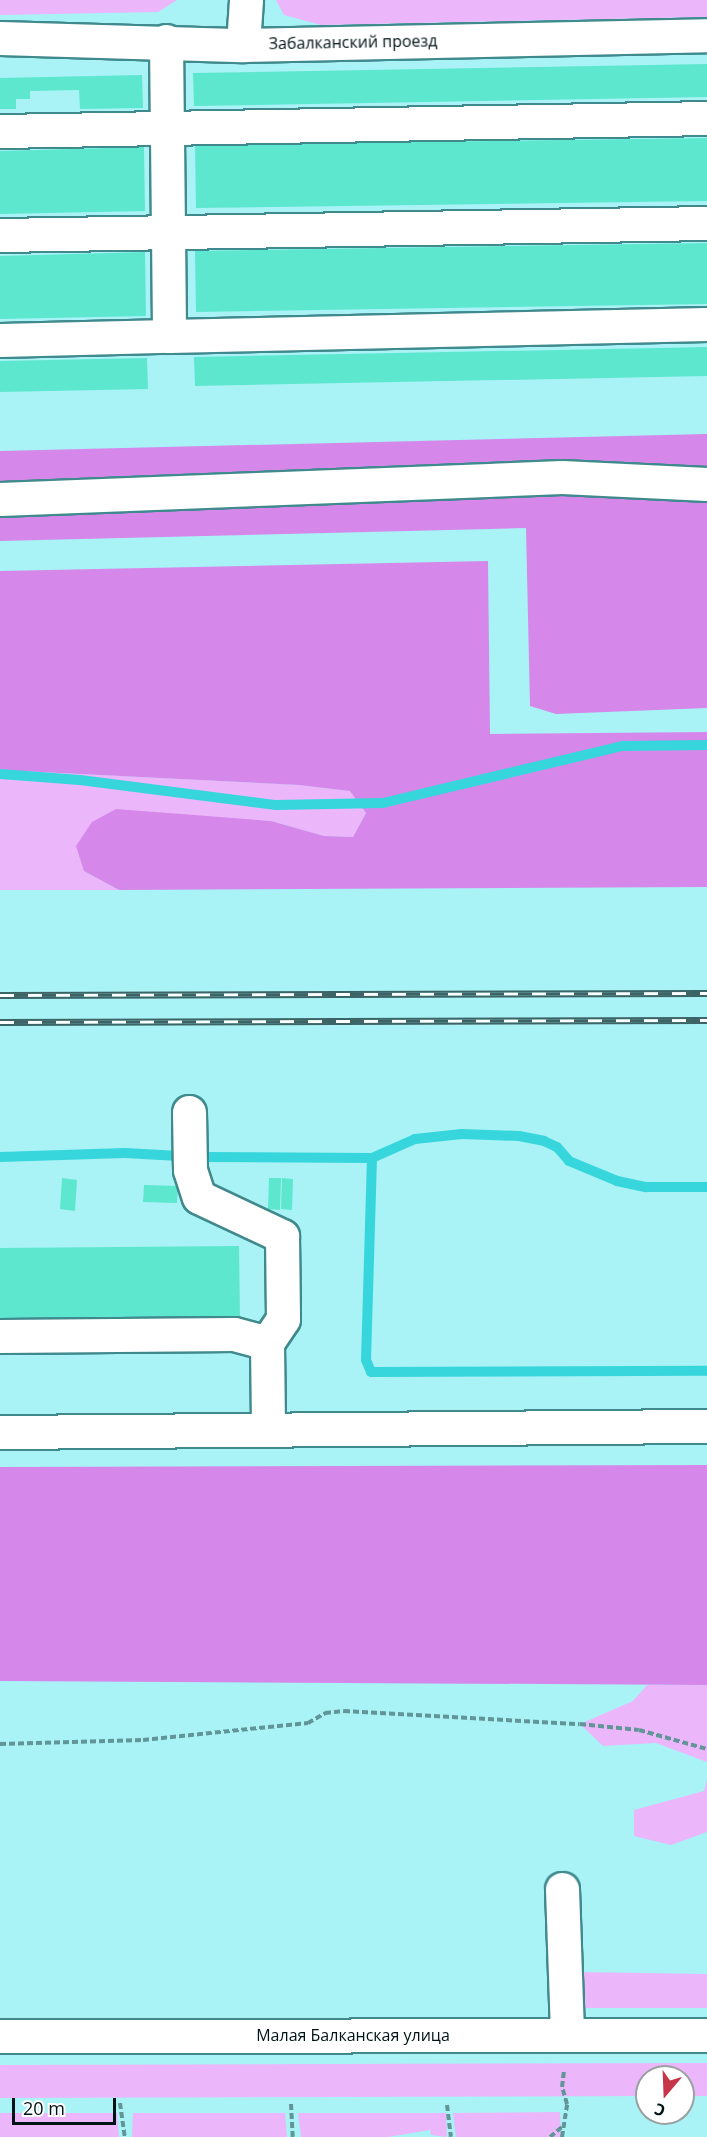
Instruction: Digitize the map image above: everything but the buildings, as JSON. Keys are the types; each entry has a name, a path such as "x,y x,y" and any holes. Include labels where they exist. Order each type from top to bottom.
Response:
{"street":[{"path":"243,45 246,0"},
{"name":"Забалканский проезд","path":"0,38 243,45 707,35"},
{"path":"166,41 165,128 170,336"},
{"path":"0,131 707,118"},
{"path":"0,235 707,223"},
{"path":"0,340 707,324"},
{"path":"0,499 562,477 707,484"},
{"path":"189,1112 190,1170 199,1197 282,1236 283,1319 267,1343 268,1429"},
{"path":"0,1336 234,1334 267,1343"},
{"path":"0,1432 707,1426"},
{"path":"562,1889 567,2035"},
{"name":"Малая Балканская улица","path":"0,2036 707,2034"}],"path":[{"path":"0,1744 143,1740 308,1723 325,1713 344,1711 580,1724 639,1730 707,1749"},
{"path":"562,2137 567,2104 564,2071"},
{"path":"120,2103 125,2137"},
{"path":"291,2104 293,2137"},
{"path":"447,2105 451,2137"},
{"path":"550,2137 562,2127"}],"shaded area":[{"path":"0,0 177,0 158,12 0,15"},
{"path":"276,0 707,0 707,17 321,25 284,15"},
{"path":"707,434 707,708 556,714 530,706 526,528 0,541 0,451"},
{"path":"488,561 490,734 707,732 707,887 119,890 84,871 76,846 92,822 116,809 271,821 324,836 353,837 366,813 350,791 299,785 0,770 0,571"},
{"path":"0,770 299,785 351,791 366,813 353,837 324,836 271,821 218,819 84,871 119,890 0,890"},
{"path":"707,1465 707,1685 0,1681 0,1467"},
{"path":"647,1685 707,1685 707,1762 656,1743 603,1746 580,1724 633,1701"},
{"path":"707,1780 707,1832 671,1845 634,1836 634,1810 704,1791"},
{"path":"579,1972 707,1974 707,2008 585,2008 579,2002"},
{"path":"707,2063 707,2096 695,2096 695,2065 635,2065 635,2096 0,2098 0,2065"},
{"path":"560,2112 561,2137 456,2137 453,2113"},
{"path":"0,2113 117,2113 119,2137 0,2137"},
{"path":"133,2113 285,2113 287,2137 132,2137"},
{"path":"298,2113 446,2113 447,2137 431,2135 430,2130 388,2137 301,2137"}],"waterway":[{"path":"0,774 80,780 276,805 383,803 623,746 707,745"},
{"path":"202,1157 372,1158 415,1139 462,1134 519,1136 544,1141 557,1147 569,1161 617,1181 646,1187 707,1187"},
{"path":"0,1157 125,1153 179,1156"},
{"path":"372,1158 366,1360 371,1372 707,1371"}],"railway":[{"path":"0,995 707,993"},
{"path":"0,1022 707,1020"}]}
